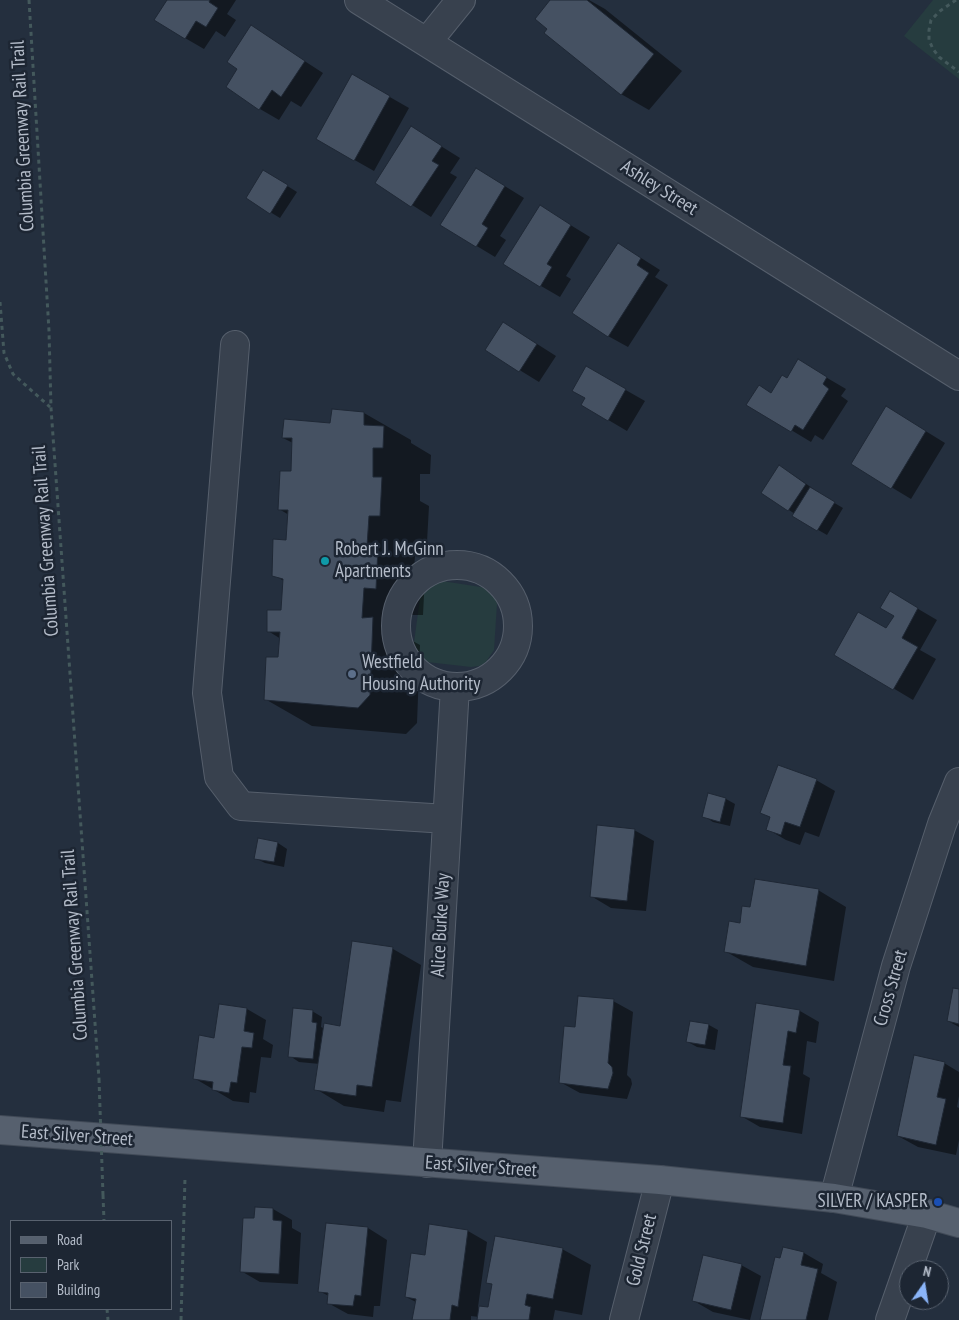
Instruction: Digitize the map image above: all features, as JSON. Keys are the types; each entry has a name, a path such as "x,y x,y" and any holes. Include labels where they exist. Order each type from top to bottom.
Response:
{"main road":[{"name":"East Silver Street","path":"0,1130 660,1180 834,1198 927,1214 959,1223"}],"street":[{"name":"Ashley Street","path":"360,0 959,376"},
{"path":"427,42 461,0"},
{"path":"235,346 207,693 219,777 241,806 447,819"},
{"path":"460,565 481,570 499,581 512,599 518,619 518,626 517,640 509,659 494,674 476,684 455,687 436,683 419,674 406,660 398,643 396,624 399,606 409,588 422,576 440,567 460,565"},
{"name":"Alice Burke Way","path":"427,1163 455,687"},
{"name":"Cross Street","path":"834,1198 896,966 942,824 959,782"},
{"name":"Gold Street","path":"624,1320 660,1180"},
{"path":"890,1320 927,1214"}],"path":[{"name":"Columbia Greenway Rail Trail","path":"29,0 51,408 98,1079 104,1220"},
{"path":"956,0 931,20 929,40 939,57 959,72"},
{"path":"0,302 4,353 13,374 51,408"},
{"path":"181,1320 185,1178"}],"green space":[{"path":"933,0 959,0 959,79 904,36"},
{"path":"442,581 487,588 495,594 497,604 494,650 485,663 479,666 471,667 418,661 414,643 420,598 424,588 430,583"}],"building":[{"path":"167,0 210,0 209,2 218,8 206,27 196,21 185,39 154,20"},
{"path":"550,0 587,0 654,54 621,95 544,33 547,29 535,19"},
{"path":"251,25 305,61 281,97 272,90 259,110 226,87 237,69 227,62"},
{"path":"352,74 390,96 354,161 316,139"},
{"path":"411,126 442,146 432,161 439,165 411,207 375,183"},
{"path":"476,168 505,186 482,224 488,228 476,247 440,225"},
{"path":"263,170 288,185 270,214 246,198"},
{"path":"540,205 571,225 547,264 552,267 540,287 503,264"},
{"path":"618,243 641,258 637,265 649,273 608,337 572,313"},
{"path":"503,322 537,344 519,372 485,350"},
{"path":"798,359 827,377 823,384 829,389 803,430 795,425 791,432 746,405 759,385 771,393 782,375 787,378"},
{"path":"586,366 626,389 608,421 581,405 585,398 572,391"},
{"path":"886,406 926,431 891,489 851,464"},
{"name":"Robert J. McGinn Apartments","path":"332,409 364,412 364,425 384,426 383,448 373,448 373,477 382,477 380,516 369,516 367,546 378,547 376,589 364,588 362,618 373,617 370,695 358,708 264,700 266,657 278,657 280,632 267,632 267,610 281,610 283,579 272,576 273,539 286,540 288,510 278,510 280,471 291,471 292,438 282,438 284,419 330,423"},
{"path":"779,465 806,484 788,511 761,493"},
{"path":"810,487 835,502 817,531 792,516"},
{"path":"890,591 918,608 902,638 918,647 893,690 834,655 858,612 886,628 894,616 880,608"},
{"path":"778,765 817,779 800,827 785,822 781,835 766,830 770,817 760,813"},
{"path":"708,793 726,798 720,822 702,817"},
{"path":"597,825 635,829 627,901 590,897"},
{"path":"258,838 278,842 274,862 254,859"},
{"path":"755,879 819,889 806,966 724,952 729,921 740,923 742,906 750,907"},
{"path":"352,941 393,947 372,1087 357,1085 356,1096 314,1090 324,1023 340,1026"},
{"path":"953,988 959,989 959,1024 947,1021"},
{"path":"578,996 614,999 608,1063 612,1067 613,1073 608,1089 559,1083 564,1026 575,1027"},
{"path":"756,1003 800,1010 796,1033 788,1031 783,1065 791,1066 783,1123 740,1117"},
{"path":"219,1004 247,1008 244,1031 254,1033 252,1048 242,1047 237,1083 231,1082 229,1093 212,1090 213,1082 193,1079 199,1035 214,1038"},
{"path":"293,1008 313,1010 312,1022 317,1023 313,1059 288,1057"},
{"path":"690,1021 709,1024 705,1045 686,1042"},
{"path":"914,1055 945,1062 937,1097 946,1099 936,1145 897,1136"},
{"path":"255,1207 273,1208 273,1220 282,1221 279,1274 240,1272 243,1218 254,1218"},
{"path":"326,1223 368,1227 361,1296 355,1295 353,1306 327,1304 328,1293 318,1292"},
{"path":"429,1224 468,1230 458,1307 452,1305 450,1320 412,1320 416,1299 405,1297 411,1253 425,1255"},
{"path":"495,1236 563,1248 553,1299 527,1294 525,1305 531,1307 529,1320 477,1320 479,1306 488,1307 492,1284 486,1283"},
{"path":"783,1247 804,1252 801,1265 818,1269 806,1320 760,1320 775,1257 780,1258"},
{"path":"703,1255 742,1264 731,1310 692,1301"}],"place":[{"name":"Robert J. McGinn Apartments","path":"325,561"},
{"name":"Westfield Housing Authority","path":"352,674"},
{"name":"SILVER / KASPER","path":"938,1202"}]}
